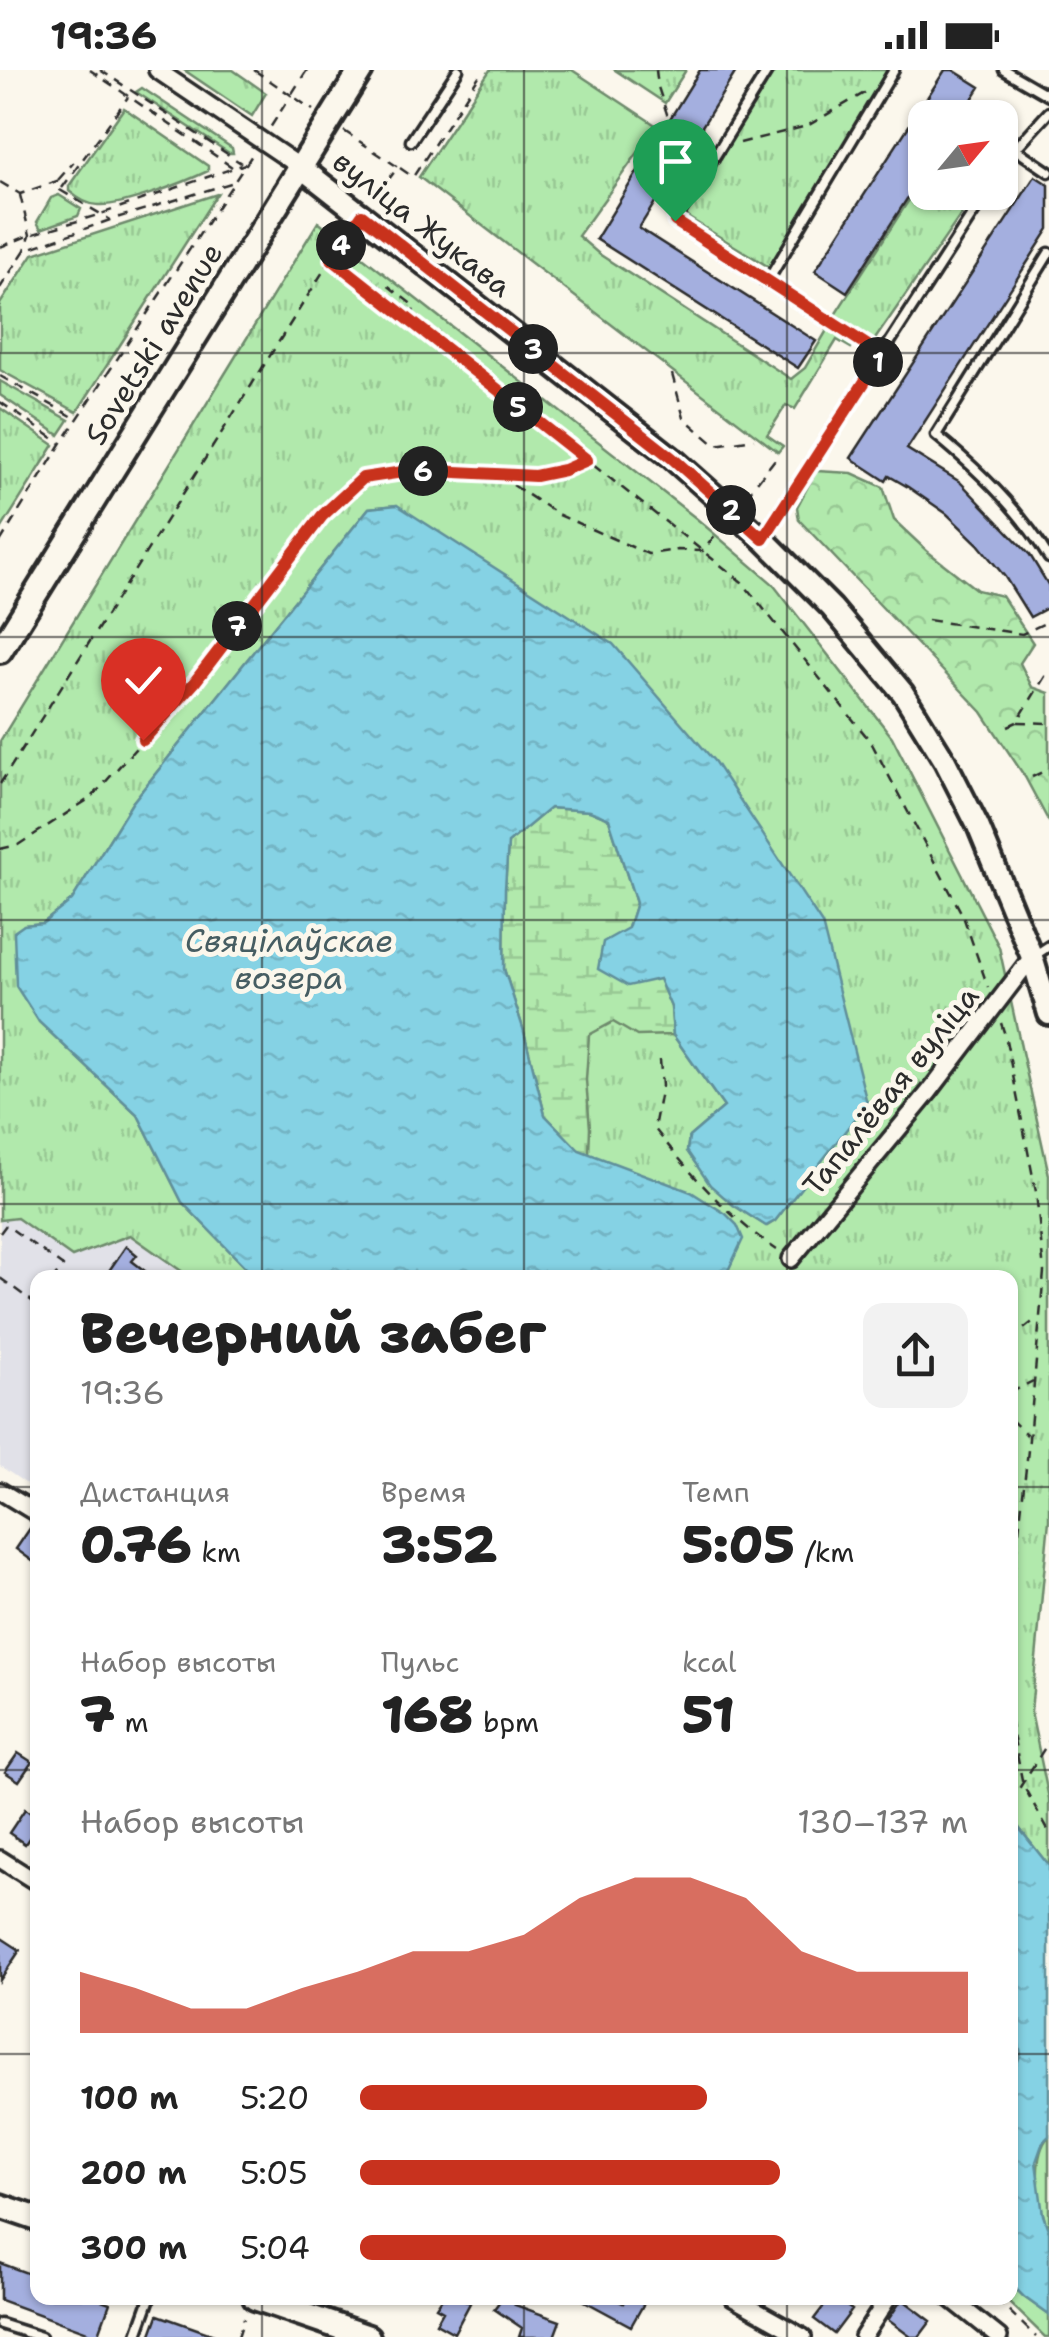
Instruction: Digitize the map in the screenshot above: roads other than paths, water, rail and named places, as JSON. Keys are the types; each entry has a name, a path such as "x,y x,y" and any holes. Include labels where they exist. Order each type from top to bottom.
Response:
{"main road":[{"name":"Sovetski avenue","path":"0,651 361,70"},
{"path":"0,2206 30,2216"},
{"path":"262,2305 368,2337"}],"street":[{"name":"вуліца Жукава","path":"156,70 299,166 672,458 763,539 832,608 903,694 945,760 1041,951 1049,1014"},
{"name":"Тапалёвая вуліца","path":"790,1259 1041,951"},
{"path":"0,1491 30,1509"},
{"path":"0,1859 30,1878"},
{"path":"746,2305 803,2337"},
{"path":"863,2337 884,2305"},
{"path":"959,2305 999,2337"}],"lane":[{"path":"412,141 458,70"},
{"path":"768,70 675,221 882,355"},
{"path":"767,282 894,70"},
{"path":"1004,70 1049,96"},
{"path":"1018,146 1049,112"},
{"path":"1018,151 1049,172"},
{"path":"763,539 975,210"},
{"path":"1047,551 977,468 936,435 1049,254"},
{"path":"136,2337 147,2305"},
{"path":"0,2324 41,2337"}],"water":[{"name":"Свяцілаўскае возера","path":"397,505 613,644 715,762 822,924 867,1103 775,1221 766,1226 710,1185 687,1151 689,1137 724,1107 673,1035 671,1007 659,979 628,986 598,969 603,942 628,928 636,903 609,819 590,811 550,808 508,843 504,969 545,1115 579,1150 691,1192 726,1214 743,1239 728,1270 248,1270 182,1202 138,1115 39,1022 16,986 14,932 24,925 43,923 72,900 132,803 369,508"},
{"path":"1018,1827 1049,1866 1049,2136 1036,2162 1049,2232 1049,2315 1018,2291"}]}
